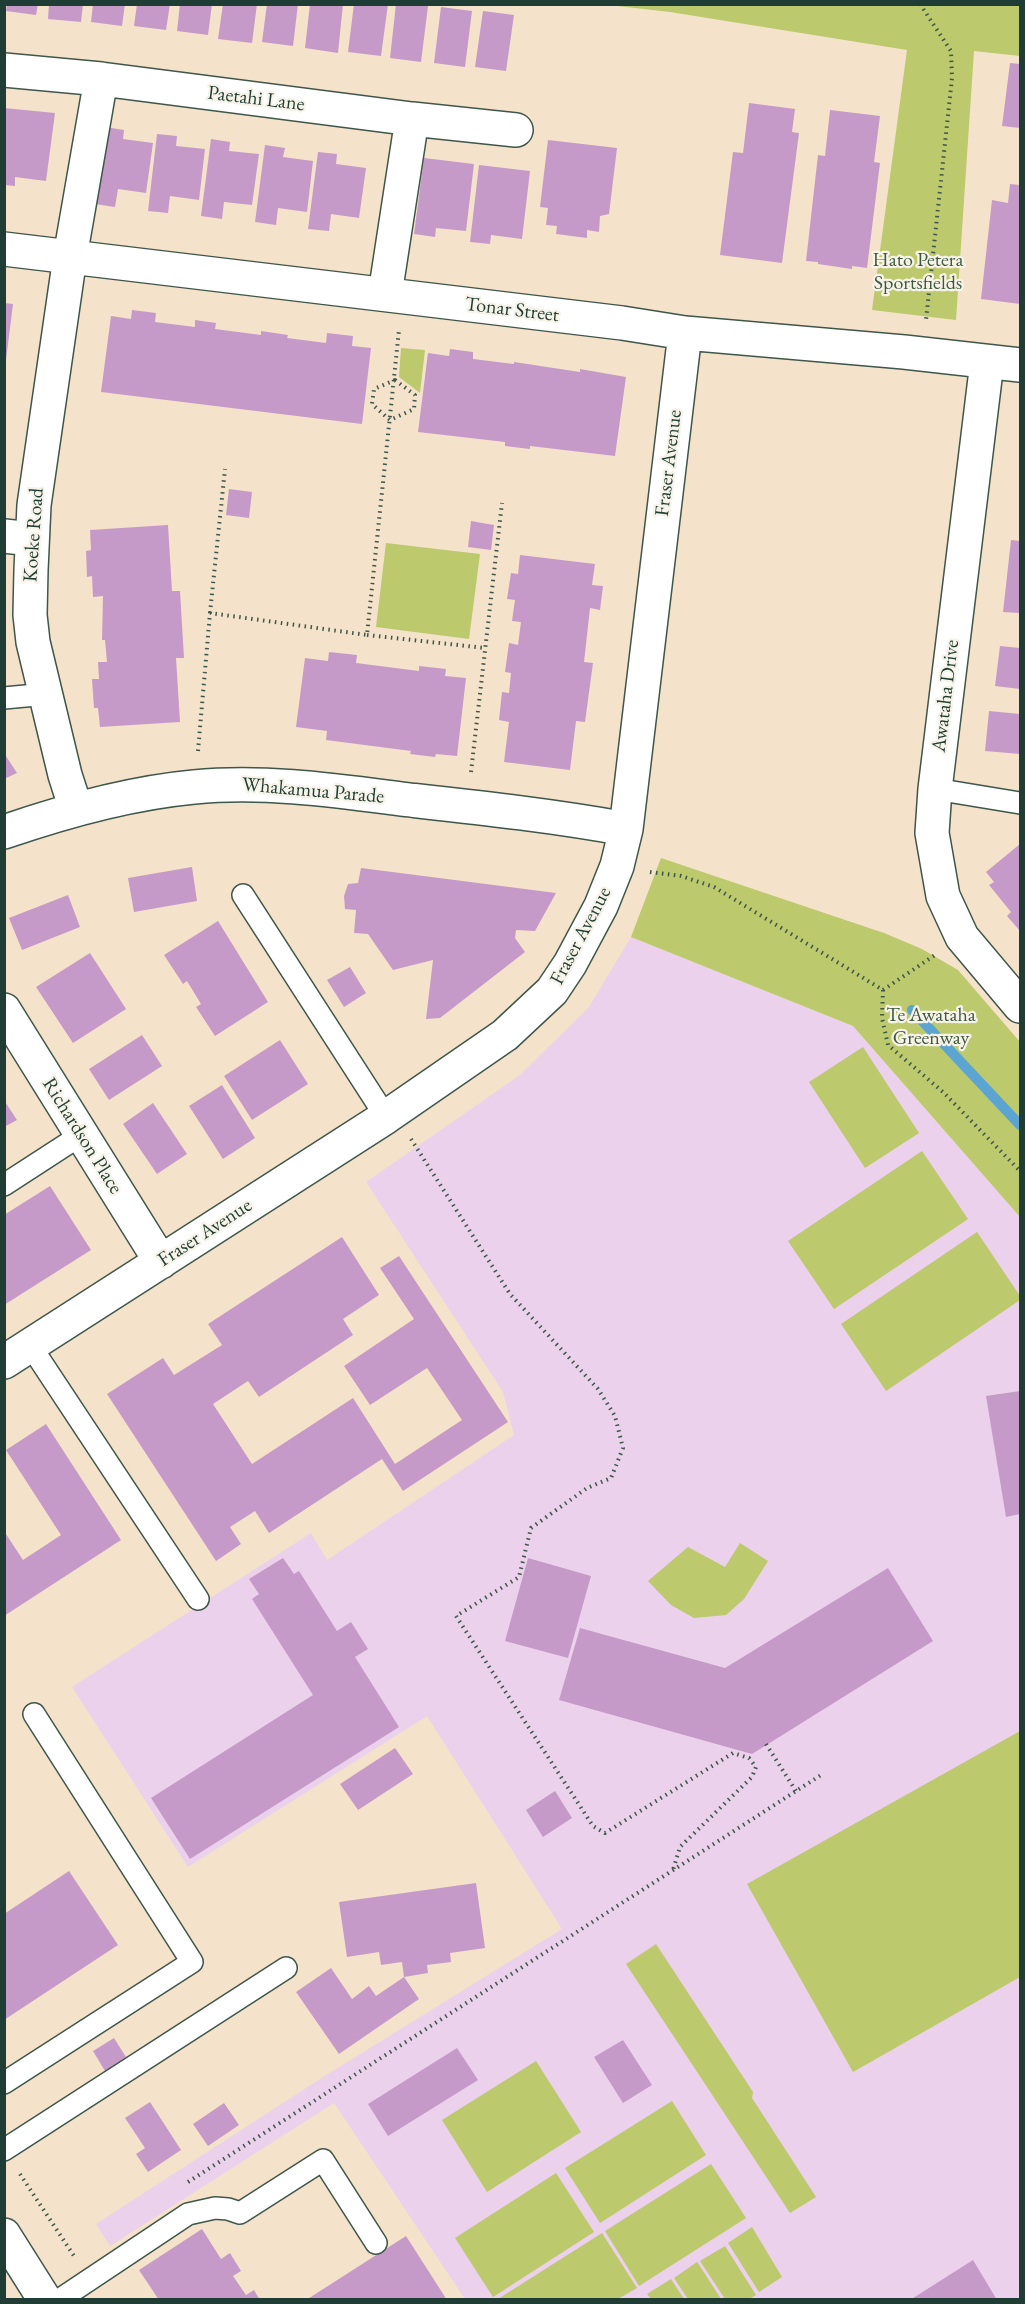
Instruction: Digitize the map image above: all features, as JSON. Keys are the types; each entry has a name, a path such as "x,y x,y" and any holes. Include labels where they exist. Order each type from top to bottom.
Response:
{"street":[{"name":"Paetahi Lane","path":"4,70 101,79 516,130"},
{"path":"70,257 101,79"},
{"path":"385,294 412,119"},
{"name":"Tonar Street","path":"4,249 385,294 685,333 904,352 1020,365"},
{"name":"Koeke Road","path":"70,257 34,504 18,537 33,642 65,775 76,809"},
{"name":"Fraser Avenue","path":"17,1353 161,1262 398,1127 505,1035 552,991 576,954 601,906 617,866 626,829 685,333"},
{"name":"Awataha Drive","path":"987,362 935,789 932,833 943,896 962,937 1020,1006"},
{"name":"Whakamua Parade","path":"4,832 76,809 166,790 237,784 325,789 626,829"},
{"name":"Richardson Place","path":"4,1010 161,1262"},
{"path":"4,2235 45,2300"}],"lane":[{"path":"4,698 47,694"},
{"path":"935,789 1020,803"},
{"path":"243,895 398,1127"},
{"path":"4,1185 81,1135"},
{"path":"17,1353 198,1599"},
{"path":"4,2083 192,1962 34,1714"},
{"path":"4,2150 286,1968"},
{"path":"60,2300 188,2214 214,2208 240,2213 323,2160 376,2243"}],"path":[{"path":"920,4 951,51 952,78 926,323"},
{"path":"367,635 399,330"},
{"path":"390,420 372,404 374,389 395,380"},
{"path":"390,420 414,409 415,396 395,380"},
{"path":"198,751 225,469"},
{"path":"471,772 502,503"},
{"path":"210,613 367,635 486,648"},
{"path":"646,871 681,876 714,887 883,990"},
{"path":"883,990 962,937"},
{"path":"883,990 882,1018 888,1045 943,1092 1020,1171"},
{"path":"398,1127 510,1294 598,1389 615,1416 623,1448 611,1478 587,1488 531,1528 519,1577 456,1616 593,1826 605,1833 733,1753 749,1758 756,1767 752,1777 680,1847 673,1870"},
{"path":"766,1744 796,1791"},
{"path":"185,2184 821,1775"},
{"path":"17,2169 89,2280"}],"shaded area":[{"path":"631,937 853,1026 1020,1217 1020,2299 465,2299 334,2103 110,2246 96,2224 323,2077 562,1929 427,1716 188,1867 72,1687 311,1533 327,1560 514,1435 503,1392 366,1182 520,1075 589,1007"}],"green space":[{"name":"Hato Petera Sportsfields","path":"609,5 1020,5 1020,56 974,51 956,320 872,310 907,50 670,12"},
{"path":"401,348 425,350 420,393 399,377"},
{"path":"386,543 480,554 469,639 376,627"},
{"name":"Te Awataha Greenway","path":"661,858 884,933 922,949 958,970 1020,1042 1020,1217 853,1026 631,937"},
{"path":"863,1047 919,1133 865,1168 809,1082"},
{"path":"922,1151 968,1219 834,1309 788,1241"},
{"path":"977,1232 1020,1296 1020,1300 886,1391 841,1324"},
{"path":"740,1543 768,1561 744,1599 726,1615 694,1618 671,1605 648,1581 688,1547 725,1567"},
{"path":"1020,1731 1020,1977 853,2072 747,1884"},
{"path":"656,1944 753,2092 752,2098 816,2197 790,2213 626,1964"},
{"path":"536,2061 581,2132 487,2192 442,2120"},
{"path":"672,2101 706,2155 600,2223 565,2168"},
{"path":"711,2164 746,2218 639,2286 605,2231"},
{"path":"556,2173 594,2232 493,2297 455,2238"},
{"path":"752,2227 782,2277 759,2292 728,2243"},
{"path":"602,2233 637,2288 618,2299 498,2299"},
{"path":"725,2246 756,2295 749,2299 725,2299 700,2261"},
{"path":"697,2262 721,2299 688,2299 674,2278"},
{"path":"671,2279 684,2299 651,2299 647,2294"}],"building":[{"path":"7,4 38,4 36,15 6,11"},
{"path":"49,4 83,4 81,22 48,19"},
{"path":"93,4 125,4 122,26 91,22"},
{"path":"137,4 170,4 166,30 134,26"},
{"path":"180,4 212,4 208,35 177,31"},
{"path":"223,4 257,4 252,43 218,39"},
{"path":"267,4 298,4 293,46 262,42"},
{"path":"310,4 343,4 338,53 305,48"},
{"path":"354,4 388,4 381,56 348,52"},
{"path":"396,4 428,6 421,62 390,58"},
{"path":"441,7 472,11 465,67 434,63"},
{"path":"483,11 514,15 506,71 475,67"},
{"path":"1010,63 1020,64 1020,128 1002,126"},
{"path":"749,103 795,109 792,132 799,133 782,263 720,255 733,152 743,153"},
{"path":"4,108 55,113 46,181 15,177 15,186 4,185"},
{"path":"830,110 880,116 874,162 880,163 867,268 852,266 852,269 806,261 818,155 825,156"},
{"path":"105,127 124,130 123,139 153,143 146,193 118,189 115,207 95,204"},
{"path":"157,134 177,136 176,146 205,149 199,200 170,196 168,213 148,211"},
{"path":"211,139 230,142 229,151 259,154 252,205 224,202 222,219 201,216"},
{"path":"548,140 617,148 609,214 600,216 599,232 587,230 587,238 556,234 557,226 546,225 548,208 540,207"},
{"path":"265,145 285,148 283,157 313,161 307,212 278,208 276,225 255,222"},
{"path":"318,152 337,154 336,164 366,168 359,218 331,214 329,231 308,229"},
{"path":"424,158 474,164 466,231 436,228 435,237 414,234"},
{"path":"479,165 530,171 522,239 491,235 490,244 470,242"},
{"path":"1010,184 1020,185 1020,304 981,299 992,200 1008,203"},
{"path":"4,303 13,304 6,360 4,360"},
{"path":"132,310 156,313 155,322 195,327 195,320 216,323 215,329 261,335 261,331 288,335 287,338 326,343 327,333 353,336 352,346 371,348 362,424 101,392 111,316 131,319"},
{"path":"450,349 473,352 473,359 514,364 514,362 580,372 580,369 626,377 615,456 530,446 530,449 505,446 505,442 418,432 428,353 449,356"},
{"path":"229,489 252,492 249,518 226,515"},
{"path":"471,521 494,525 491,550 468,547"},
{"path":"168,525 172,591 180,591 184,658 176,658 180,722 100,727 98,708 94,708 92,679 99,679 98,662 107,662 105,640 102,640 103,596 93,597 92,576 87,577 86,551 91,550 90,530"},
{"path":"1011,540 1020,541 1020,613 1003,612"},
{"path":"520,555 595,564 592,585 603,586 600,610 590,608 584,662 593,663 585,722 576,721 570,770 504,762 509,722 499,720 502,692 509,693 511,673 505,672 509,643 518,645 521,622 512,621 515,600 507,599 511,573 518,574"},
{"path":"1000,646 1020,648 1020,689 995,686"},
{"path":"329,652 357,655 356,663 419,671 419,666 446,669 445,676 466,678 457,756 436,754 435,757 410,754 411,751 326,740 327,731 296,727 305,658 328,661"},
{"path":"989,711 1020,714 1020,754 985,751"},
{"path":"4,753 17,773 4,779"},
{"path":"1020,844 1020,931 1007,916 1011,912 989,885 994,882 986,872"},
{"path":"192,867 197,901 134,912 128,878"},
{"path":"361,868 556,893 535,931 516,930 515,938 525,952 440,1018 426,1019 433,960 393,970 368,934 354,933 356,910 345,909 344,896 348,884 358,883"},
{"path":"68,895 80,927 22,950 9,918"},
{"path":"218,921 268,1002 215,1036 196,1007 201,1004 187,981 183,984 164,955"},
{"path":"90,953 126,1009 73,1043 36,987"},
{"path":"350,967 366,993 344,1007 327,980"},
{"path":"142,1035 162,1066 109,1100 89,1069"},
{"path":"280,1040 308,1084 252,1120 224,1076"},
{"path":"222,1085 255,1138 223,1159 189,1106"},
{"path":"4,1100 17,1120 4,1127"},
{"path":"153,1103 187,1154 157,1174 123,1124"},
{"path":"50,1186 91,1250 4,1305 4,1215"},
{"path":"342,1237 379,1295 343,1319 353,1335 259,1397 248,1381 213,1404 252,1464 353,1398 395,1464 462,1420 427,1368 370,1405 344,1366 414,1319 380,1268 399,1256 508,1422 403,1491 382,1459 269,1533 255,1511 230,1527 241,1544 216,1561 107,1394 163,1358 174,1375 222,1345 208,1324"},
{"path":"1020,1391 1020,1514 1006,1517 986,1396"},
{"path":"46,1424 121,1540 4,1616 4,1531 23,1560 61,1535 6,1450"},
{"path":"283,1558 294,1574 299,1571 337,1631 351,1622 368,1649 355,1657 399,1727 190,1859 151,1798 313,1695 252,1599 259,1594 249,1579"},
{"path":"528,1558 591,1576 568,1658 505,1641"},
{"path":"888,1568 933,1641 752,1754 559,1700 580,1628 725,1668"},
{"path":"395,1748 413,1774 358,1810 340,1784"},
{"path":"555,1791 572,1818 543,1837 526,1810"},
{"path":"69,1871 118,1945 4,2020 4,1914"},
{"path":"476,1883 485,1948 450,1953 451,1962 427,1965 428,1973 404,1977 402,1962 381,1965 379,1952 347,1957 339,1902"},
{"path":"331,1968 352,1999 369,1986 376,1996 404,1977 419,1999 339,2054 296,1992"},
{"path":"114,2038 126,2057 105,2071 93,2051"},
{"path":"623,2040 652,2085 623,2103 594,2057"},
{"path":"457,2048 478,2080 388,2136 368,2104"},
{"path":"150,2102 181,2150 148,2172 136,2154 145,2148 125,2118"},
{"path":"224,2103 239,2125 208,2146 193,2124"},
{"path":"202,2229 221,2259 230,2253 241,2271 233,2276 246,2295 254,2290 260,2300 159,2300 139,2270"},
{"path":"406,2236 447,2300 306,2300"},
{"path":"973,2260 997,2300 910,2300"}],"waterway":[{"path":"912,1010 1020,1125"}]}
